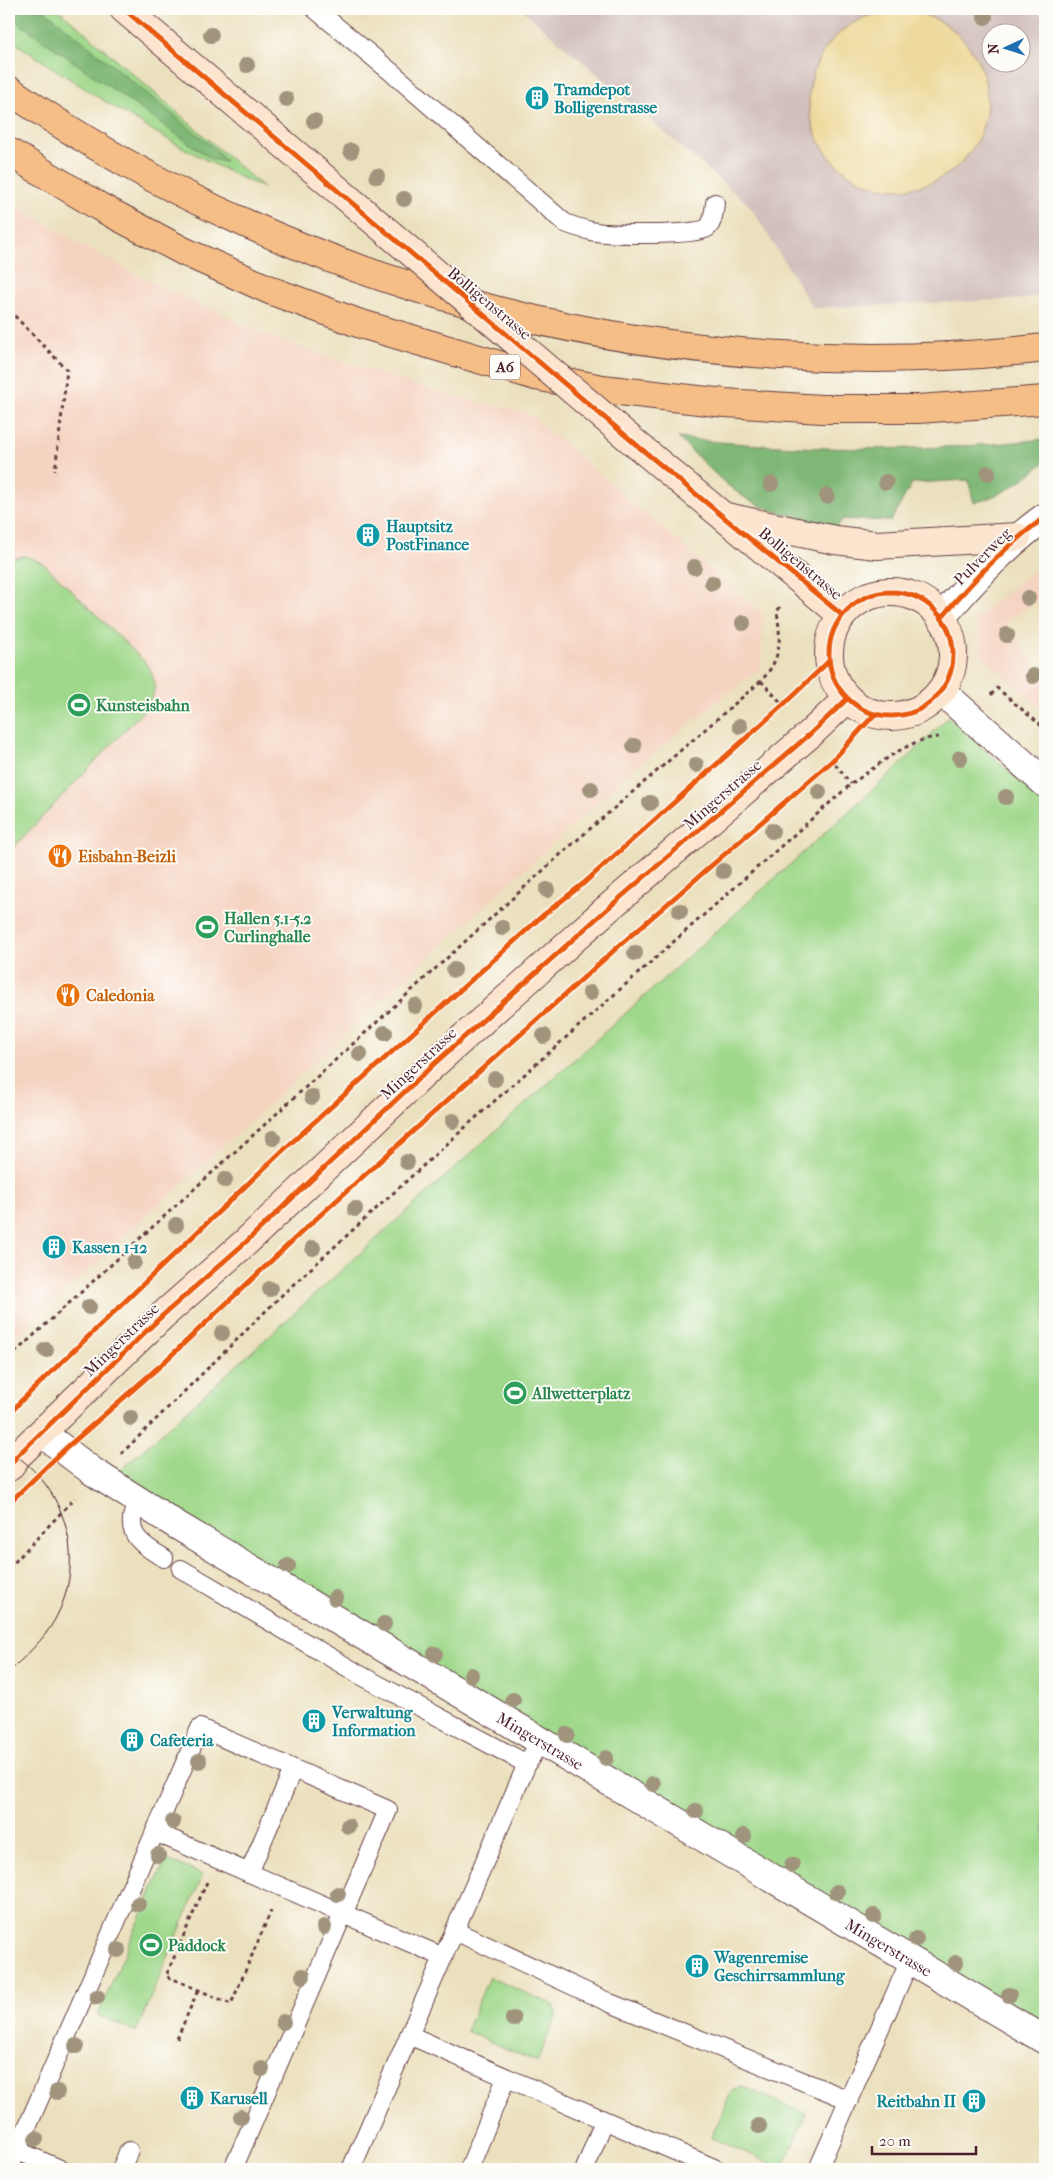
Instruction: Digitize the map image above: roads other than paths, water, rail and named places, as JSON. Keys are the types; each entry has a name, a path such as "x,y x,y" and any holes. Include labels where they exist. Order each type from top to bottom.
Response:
{"highway":[{"path":"9,90 42,113 121,160 202,204 288,242 372,274 471,304 546,323 636,340 721,351 822,358 913,358 1004,353 1045,348"},
{"name":"A6","path":"9,152 100,208 183,251 272,291 358,324 536,376 602,389 725,403 822,408 918,409 1045,400"}],"main road":[{"name":"Bolligenstrasse","path":"124,9 630,439 842,615"},
{"path":"726,517 835,540 877,545 1017,537"},
{"path":"890,592 899,592 919,598 930,605 941,618 951,638 953,660 951,671 941,691 920,709 893,717 865,711 847,699 840,691 833,677 828,653 834,629 842,615 864,598 890,592"},
{"name":"Mingerstrasse","path":"11,1462 162,1316 247,1241 434,1064 847,699"}],"street":[{"name":"Pulverweg","path":"941,618 967,587 1017,537 1045,517"},
{"path":"941,691 1045,783"},
{"name":"Mingerstrasse","path":"42,1433 99,1476 175,1524 1045,2040"}],"lane":[{"path":"316,9 565,223 592,232 654,234 699,232 708,227 712,222 715,203"},
{"path":"138,1501 132,1516 136,1538 145,1548 164,1558"},
{"path":"181,1569 362,1676 527,1764"},
{"path":"9,2169 13,2149 200,1728 388,1810 233,2169"},
{"path":"351,2169 527,1764 540,1741"},
{"path":"249,1872 293,1769"},
{"path":"155,1832 443,1957"},
{"path":"455,1931 610,2003 849,2100"},
{"path":"818,2169 910,1960"},
{"path":"409,2035 707,2167"},
{"path":"470,2169 506,2078"},
{"path":"585,2169 604,2120"},
{"path":"13,2149 60,2169"},
{"path":"121,2169 129,2151"}],"tram line":[{"path":"9,1451 29,1466 45,1484 58,1505 66,1527 70,1551 69,1574 64,1598 54,1621 39,1642 9,1672"}],"place":[{"name":"Tramdepot Bolligenstrasse","path":"537,98"},
{"name":"Hauptsitz PostFinance","path":"368,535"},
{"name":"Kunsteisbahn","path":"79,705"},
{"name":"Eisbahn-Beizli","path":"60,856"},
{"name":"Hallen 5.1-5.2 Curlinghalle","path":"207,927"},
{"name":"Caledonia","path":"68,995"},
{"name":"Kassen 1-12","path":"54,1247"},
{"name":"Allwetterplatz","path":"515,1393"},
{"name":"Verwaltung Information","path":"314,1721"},
{"name":"Cafeteria","path":"132,1740"},
{"name":"Paddock","path":"151,1945"},
{"name":"Wagenremise Geschirrsammlung","path":"697,1966"},
{"name":"Karusell","path":"192,2098"},
{"name":"Reitbahn II","path":"974,2101"}]}
